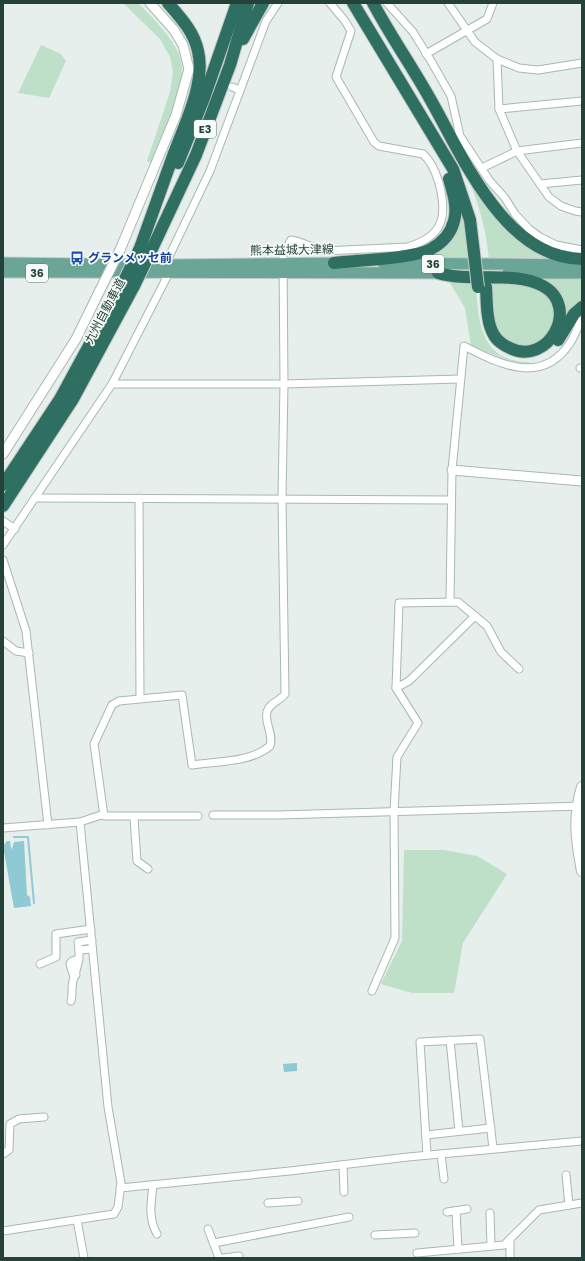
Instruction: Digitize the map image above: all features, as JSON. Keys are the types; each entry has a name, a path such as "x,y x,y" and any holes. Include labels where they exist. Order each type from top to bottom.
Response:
{"highway":[{"path":"146,249 194,98 200,71 199,52 195,40 186,24 168,3"},
{"name":"九州自動車道","path":"146,249 190,137 237,3"},
{"name":"九州自動車道","path":"3,506 73,399 146,249 196,154 230,65 248,3"},
{"path":"230,65 263,3"},
{"path":"344,3 374,38"},
{"path":"353,3 453,169 464,198 478,253"},
{"path":"366,3 387,29"},
{"path":"373,3 443,122 468,170 505,220 533,244 553,253 572,259 582,259"},
{"path":"438,273 452,277 526,279 544,287 557,302 560,321 551,339 532,351 518,352 505,346 494,336 489,322 482,287 478,253 474,210 443,122"},
{"path":"334,262 400,256 430,250 443,241 450,232 454,221 453,193 430,130"},
{"name":"九州自動車道","path":"3,485 60,399 128,285"},
{"path":"482,287 483,319 488,335 494,345 511,356 520,358 532,357 552,346 574,314 582,307"}],"main road":[{"name":"熊本益城大津線","path":"283,268 334,262 582,264"},
{"name":"熊本益城大津線","path":"3,263 167,269"},
{"name":"熊本益城大津線","path":"3,272 283,268 438,273 582,274"},
{"path":"582,787 576,834 582,871"}],"street":[{"path":"3,454 76,339 120,250 176,115 192,70 183,45 174,30 150,3"},
{"path":"3,546 112,384 167,269 210,171 266,21 278,3"},
{"path":"104,814 94,744 112,705 119,701 182,695 192,764 239,759 266,750 270,746 272,737 267,713 270,706 281,699 285,694 282,498 284,384 283,254 291,240 300,241 314,250 325,251 407,247 415,245 430,236 443,220 443,198 437,177 428,158 423,154 379,146 374,142 340,85 336,73 351,31 330,3"},
{"path":"387,3 414,32 451,96 460,136 467,149 482,168 489,180 505,198 515,214 529,229 556,245 582,250"},
{"path":"448,3 475,42 497,59 519,68 538,70 582,63"},
{"path":"426,54 487,19 493,3"},
{"path":"497,59 499,109 517,150 549,197 561,206 582,212"},
{"path":"232,87 240,90"},
{"path":"499,109 582,102"},
{"path":"482,168 517,150 582,143"},
{"path":"540,184 582,180"},
{"path":"450,602 450,500 464,346 501,364 529,369 543,366 559,356 569,344 582,318"},
{"path":"112,384 284,384 460,379"},
{"path":"452,470 582,481"},
{"path":"35,498 450,500"},
{"path":"139,498 140,698"},
{"path":"3,521 15,529"},
{"path":"3,560 26,632 48,825"},
{"path":"372,991 395,938 394,811 397,757 418,723 396,688 399,603 458,602 487,626 501,652 519,669"},
{"path":"396,688 409,681 475,616"},
{"path":"3,641 16,651 28,653"},
{"path":"213,815 278,815 579,806"},
{"path":"3,828 80,822 104,814 104,816 134,818 198,816"},
{"path":"134,818 136,861 148,869"},
{"path":"3,1231 114,1214 118,1207 121,1182 108,1107 80,822"},
{"path":"40,964 56,957 56,934 91,929"},
{"path":"71,1001 73,982 79,959 78,942 92,940"},
{"path":"78,950 92,949"},
{"path":"427,1155 420,1042 480,1039 493,1148"},
{"path":"450,1040 459,1131"},
{"path":"3,1154 9,1150 10,1124 19,1119 44,1117"},
{"path":"426,1135 491,1128"},
{"path":"120,1188 493,1148 582,1141"},
{"path":"441,1154 444,1179"},
{"path":"343,1165 344,1192"},
{"path":"566,1175 569,1205"},
{"path":"153,1185 150,1204 152,1224 157,1234"},
{"path":"268,1203 298,1201"},
{"path":"417,1253 504,1245 539,1210 582,1203"},
{"path":"447,1212 467,1209"},
{"path":"456,1211 458,1249"},
{"path":"490,1212 491,1246"},
{"path":"214,1243 349,1217"},
{"path":"78,1220 84,1258"},
{"path":"208,1229 219,1258"},
{"path":"375,1235 415,1233"},
{"path":"510,1240 510,1258"},
{"path":"450,1250 451,1258"},
{"path":"223,1258 239,1256 239,1258"}],"green space":[{"path":"123,3 138,3 151,16 172,41 177,50 182,67 179,90 175,103 151,163 147,161 170,92 173,72 170,57 160,39"},
{"path":"41,45 61,54 66,61 49,98 18,93"},
{"path":"461,161 501,218 567,262 489,262 486,236 480,210"},
{"path":"462,199 475,262 404,261 433,251"},
{"path":"538,278 582,278 582,303 559,335 563,316"},
{"path":"450,283 476,283 478,312 481,325 485,337 491,347 500,355 513,360 529,362 529,364 513,362 471,346 465,308"},
{"path":"490,283 525,284 536,288 546,295 552,306 555,318 552,330 547,336 535,344 527,346 512,344 506,340 500,334 495,322 492,309"},
{"path":"404,850 444,850 477,856 507,874 463,943 454,993 412,993 381,984 402,941"}],"water":[{"path":"7,841 10,841 12,849 14,842 24,841 27,895 30,897 31,906 14,908 3,846"},
{"path":"297,1063 297,1071 284,1072 283,1064"}],"waterway":[{"path":"14,837 28,837 34,903"}],"place":[{"name":"グランメッセ前","path":"77,258"}]}
